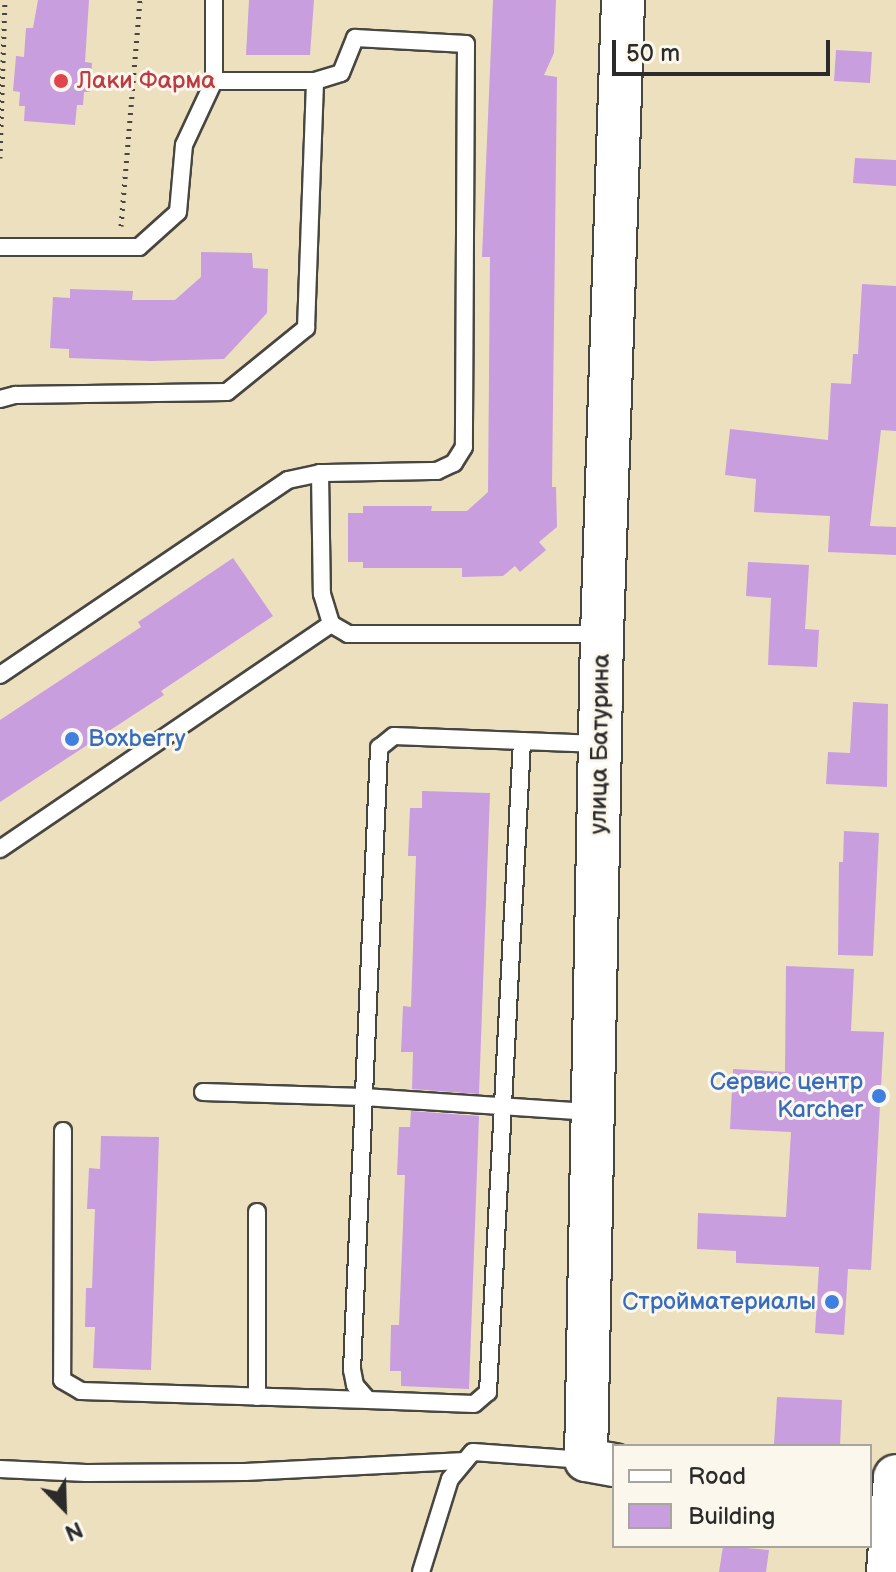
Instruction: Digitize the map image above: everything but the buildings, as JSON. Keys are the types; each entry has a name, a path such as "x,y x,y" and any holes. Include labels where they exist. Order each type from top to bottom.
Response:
{"main road":[{"path":"886,1502 889,1572"}],"street":[{"name":"улица Батурина","path":"600,1463 593,1112 602,634 623,0"}],"lane":[{"path":"0,247 139,247 178,212 184,145 214,81 214,0"},
{"path":"0,675 288,480 320,473 437,471 454,463 464,447 466,44 355,38 341,73 315,81 214,81"},
{"path":"0,399 15,395 227,392 306,328 315,81"},
{"path":"320,473 322,594 331,624 348,634 602,634"},
{"path":"0,849 331,624"},
{"path":"368,1400 355,1385 352,1370 379,748 394,736 600,744"},
{"path":"63,1131 62,1380 81,1391 474,1404 488,1392 522,741"},
{"path":"203,1092 364,1097 593,1112"},
{"path":"257,1212 257,1397"},
{"path":"421,1572 450,1479 473,1452 600,1463"},
{"path":"0,1469 86,1473 245,1472 465,1461"}],"path":[{"path":"0,158 5,0"},
{"path":"120,232 140,0"}],"place":[{"name":"Лаки Фарма","path":"61,81"},
{"name":"Boxberry","path":"72,739"},
{"name":"Сервис центр Karcher","path":"879,1096"},
{"name":"Стройматериалы","path":"832,1302"}]}
